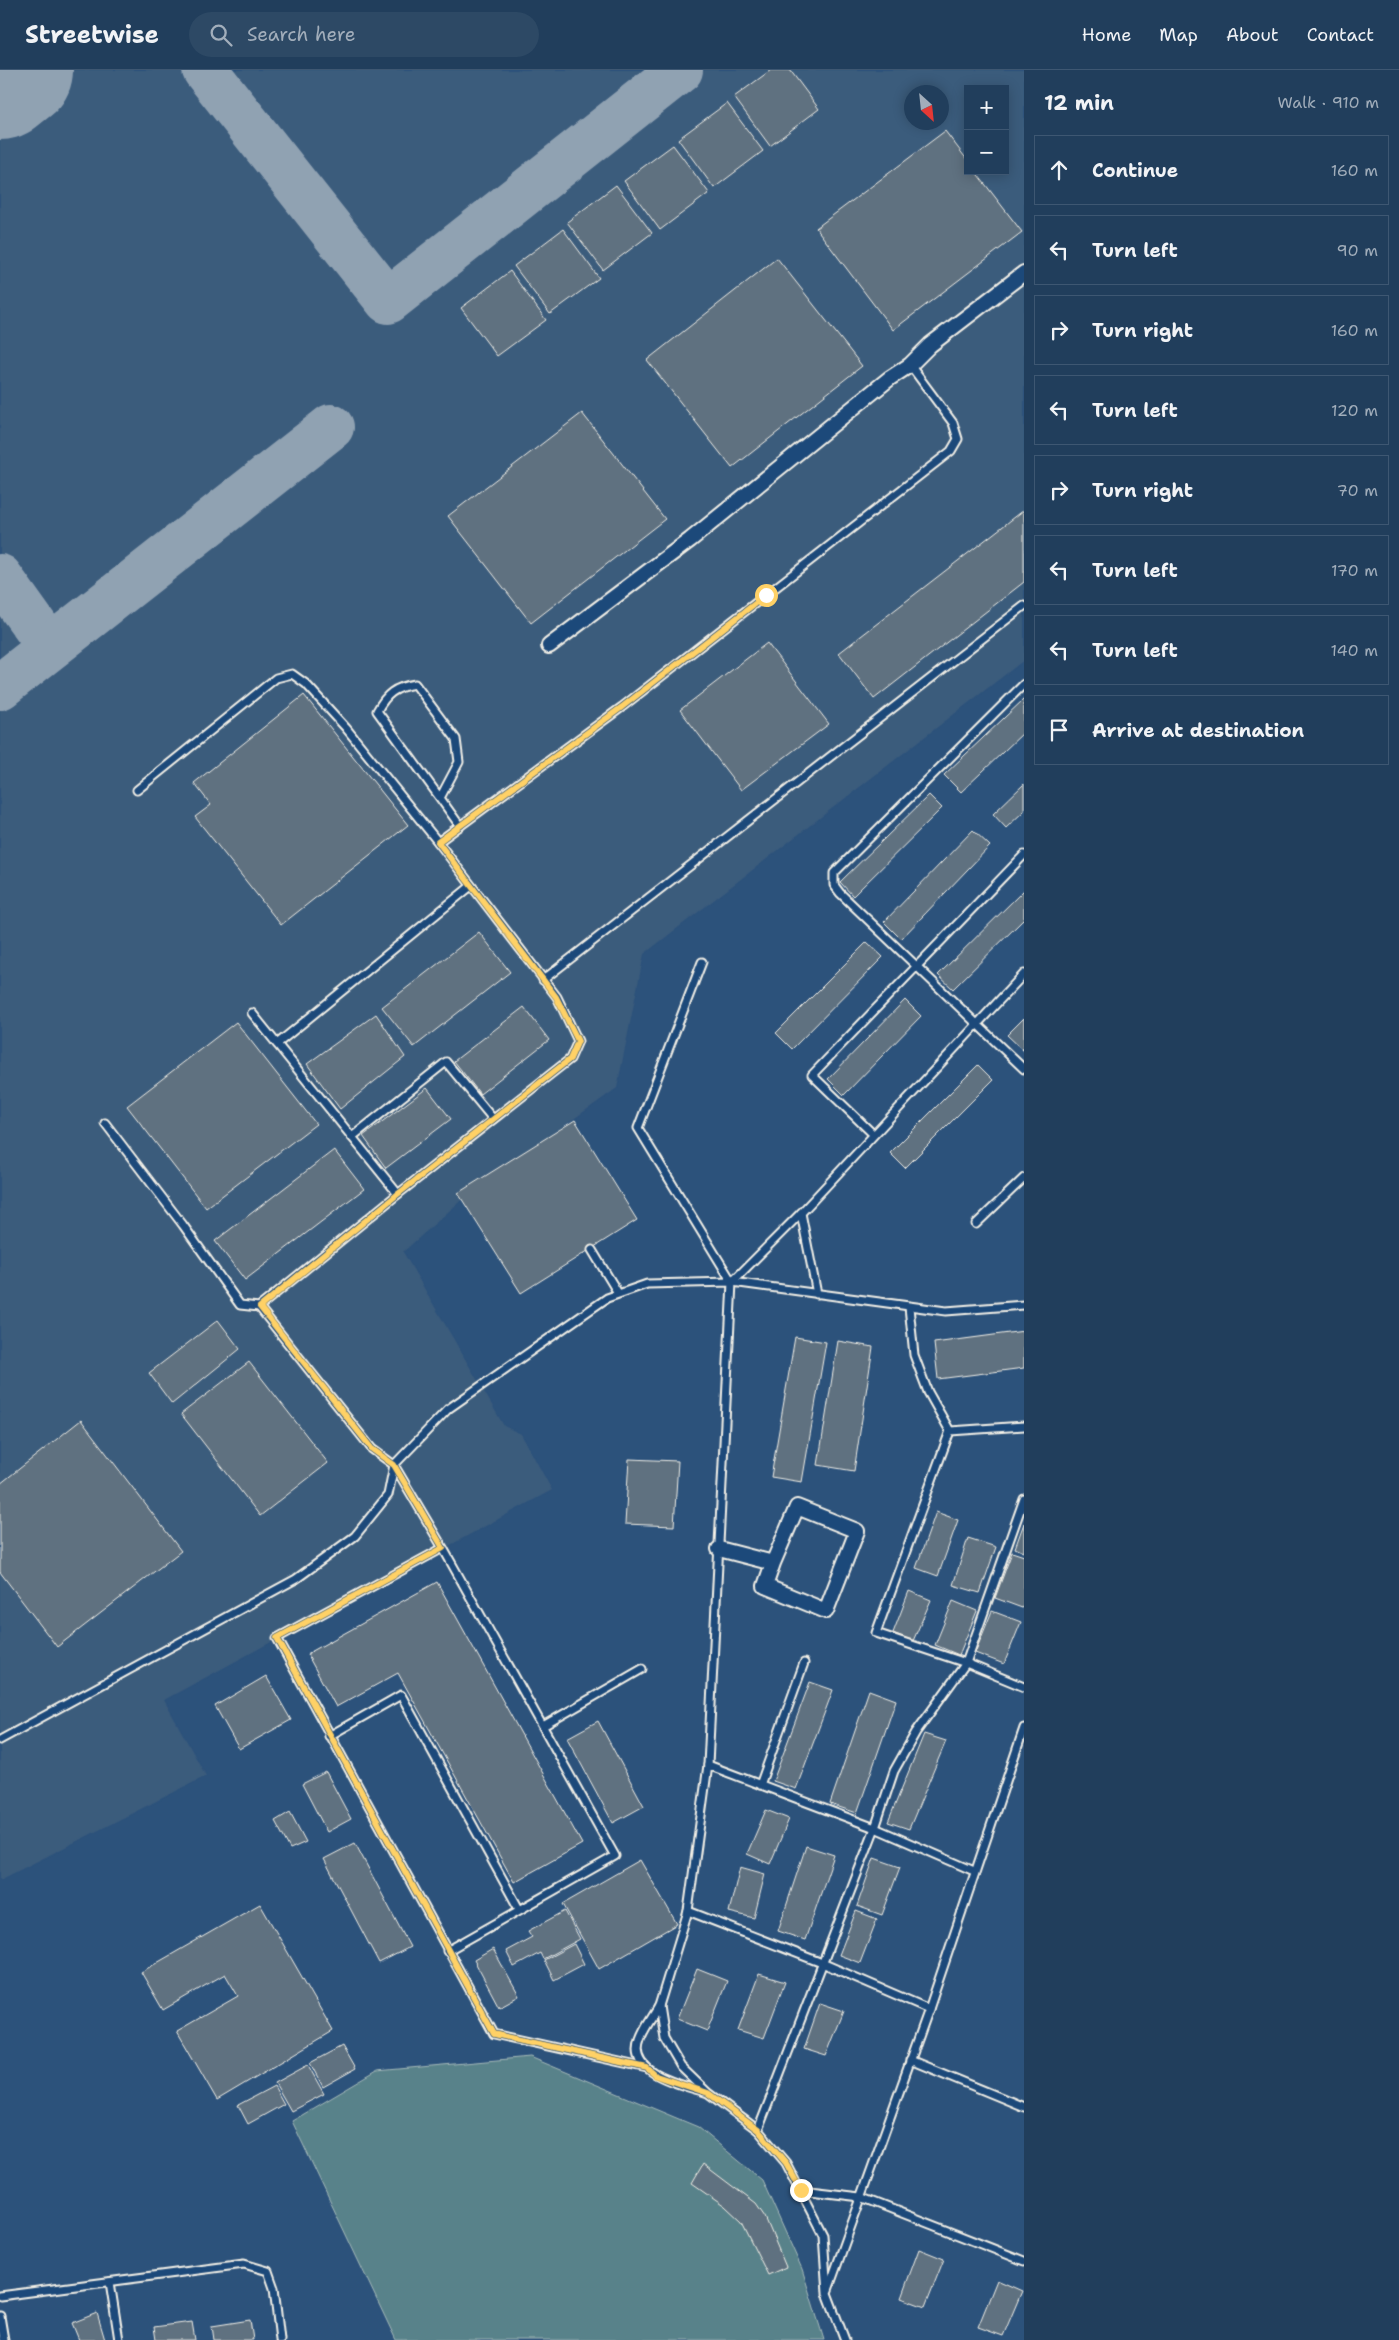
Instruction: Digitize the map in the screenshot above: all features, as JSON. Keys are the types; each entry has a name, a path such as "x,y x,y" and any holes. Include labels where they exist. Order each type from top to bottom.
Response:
{"street":[{"path":"548,646 690,540 882,384 910,365 930,346 1024,273"},
{"path":"797,1507 857,1531 826,1611 765,1586 773,1563 797,1507"},
{"path":"719,1549 773,1563"}],"lane":[{"path":"438,842 622,707 951,452 958,439 953,423 910,365"},
{"path":"543,980 1024,606"},
{"path":"105,1123 183,1225 240,1305 260,1307 398,1194 570,1059 578,1041 556,997 438,842 346,728 306,684 292,674 276,678 137,790"},
{"path":"440,798 459,762 456,739 414,684 400,686 384,697 377,711 460,826"},
{"path":"1024,684 834,873 834,885 840,893 1024,1069"},
{"path":"873,1134 812,1075 1024,855"},
{"path":"277,1044 471,886"},
{"path":"702,962 638,1128 732,1282 708,1765 688,1911 660,2006 639,2041 639,2055 647,2068 656,2076 708,2093"},
{"path":"732,1282 801,1213 1024,974"},
{"path":"252,1013 398,1194"},
{"path":"352,1137 446,1062 493,1120"},
{"path":"976,1224 1024,1178"},
{"path":"801,1213 817,1294"},
{"path":"592,1250 618,1293"},
{"path":"0,1740 296,1579 356,1536 388,1495 394,1465 448,1409 607,1298 618,1293 647,1284 732,1282 946,1311 1024,1306"},
{"path":"260,1307 372,1449 394,1465 443,1548 616,1856 447,1951"},
{"path":"909,1307 914,1355 928,1392 950,1431 876,1633 966,1663 1024,1687"},
{"path":"950,1431 1024,1426"},
{"path":"758,2130 894,1771 916,1732 966,1663 1024,1500"},
{"path":"443,1548 277,1638 494,2034 647,2068"},
{"path":"760,1785 804,1663"},
{"path":"543,1726 642,1669"},
{"path":"329,1736 401,1695 519,1909"},
{"path":"827,2293 929,2009 974,1871 1024,1728"},
{"path":"708,1765 874,1828 974,1871"},
{"path":"688,1911 822,1963 929,2009"},
{"path":"660,2006 664,2038 681,2067 708,2093 758,2130 786,2163 801,2190 823,2235 827,2293 845,2340"},
{"path":"910,2060 1024,2107"},
{"path":"801,2190 861,2197 1024,2261"},
{"path":"0,2296 244,2264 268,2271 274,2288 280,2340"},
{"path":"110,2282 119,2340"},
{"path":"0,2316 4,2340"}],"shaded area":[{"path":"0,70 1024,70 1024,660 644,954 617,1088 466,1196 403,1252 504,1426 521,1434 552,1490 164,1700 206,1776 0,1880"}],"green space":[{"path":"530,2057 698,2127 762,2180 802,2269 824,2340 396,2340 292,2121 377,2071"}],"building":[{"path":"771,70 790,70 819,109 770,146 734,97"},
{"path":"727,103 763,151 714,188 678,139"},
{"path":"945,131 964,156 964,175 978,175 1022,232 893,330 816,228"},
{"path":"673,145 709,193 660,230 624,181"},
{"path":"616,185 652,233 603,270 567,222"},
{"path":"563,229 599,278 550,314 514,266"},
{"path":"777,258 862,366 732,468 647,360"},
{"path":"510,271 546,320 497,356 461,308"},
{"path":"582,413 665,519 531,623 448,516"},
{"path":"1024,510 1024,582 874,699 839,653"},
{"path":"767,643 829,724 741,790 680,710"},
{"path":"304,695 408,825 281,925 195,817 211,805 194,783"},
{"path":"1024,699 1024,732 961,792 944,775"},
{"path":"1024,784 1024,811 1006,828 993,814"},
{"path":"929,795 942,808 853,896 840,882"},
{"path":"973,830 990,846 901,939 884,922"},
{"path":"1024,890 1024,919 953,989 938,975"},
{"path":"479,932 510,972 414,1047 382,1007"},
{"path":"867,942 883,957 792,1049 776,1033"},
{"path":"905,1000 921,1016 844,1095 828,1079"},
{"path":"524,1007 549,1040 480,1094 454,1061"},
{"path":"376,1014 405,1057 340,1109 307,1064"},
{"path":"1024,1018 1024,1051 1007,1035"},
{"path":"236,1022 316,1124 206,1208 127,1106"},
{"path":"978,1065 993,1080 905,1168 890,1153"},
{"path":"427,1088 451,1119 386,1168 363,1136"},
{"path":"575,1120 637,1220 521,1293 458,1193"},
{"path":"334,1150 364,1189 245,1280 215,1241"},
{"path":"218,1320 240,1349 172,1404 149,1373"},
{"path":"1024,1331 1024,1368 938,1379 934,1343"},
{"path":"795,1337 826,1342 802,1482 771,1477"},
{"path":"838,1341 873,1347 854,1471 818,1465"},
{"path":"249,1362 328,1463 260,1516 181,1414"},
{"path":"81,1420 181,1551 57,1647 0,1572 0,1484"},
{"path":"629,1459 678,1461 674,1526 625,1524"},
{"path":"936,1512 958,1520 938,1576 916,1568"},
{"path":"1024,1523 1024,1552 1015,1548"},
{"path":"968,1538 996,1547 980,1593 953,1585"},
{"path":"1012,1552 1024,1556 1024,1603 1022,1608 995,1598"},
{"path":"437,1582 582,1844 514,1882 398,1673 336,1707 307,1654"},
{"path":"909,1591 931,1600 913,1641 893,1633"},
{"path":"953,1601 977,1611 959,1655 935,1645"},
{"path":"992,1611 1021,1622 1004,1664 975,1653"},
{"path":"266,1676 291,1720 239,1749 215,1706"},
{"path":"810,1682 833,1690 796,1789 773,1781"},
{"path":"869,1690 896,1700 857,1813 830,1804"},
{"path":"598,1721 644,1806 613,1823 567,1738"},
{"path":"924,1734 946,1741 909,1829 888,1822"},
{"path":"326,1772 351,1819 327,1832 302,1784"},
{"path":"766,1810 789,1819 770,1864 747,1854"},
{"path":"290,1812 306,1842 290,1849 275,1821"},
{"path":"355,1843 410,1947 379,1963 324,1859"},
{"path":"806,1846 834,1855 805,1940 778,1931"},
{"path":"874,1858 900,1867 882,1915 857,1906"},
{"path":"640,1860 677,1924 599,1969 563,1904"},
{"path":"740,1867 765,1874 754,1918 729,1912"},
{"path":"260,1904 333,2031 217,2100 177,2031 238,1996 225,1974 163,2010 141,1972"},
{"path":"565,1911 580,1939 543,1959 540,1953 514,1967 506,1951 532,1937 528,1931"},
{"path":"856,1911 877,1919 860,1963 839,1955"},
{"path":"574,1944 584,1964 554,1980 544,1960"},
{"path":"493,1949 519,1996 499,2007 474,1960"},
{"path":"697,1969 727,1981 707,2031 677,2019"},
{"path":"759,1974 785,1982 764,2038 738,2030"},
{"path":"820,2003 844,2011 826,2056 804,2049"},
{"path":"342,2046 355,2069 323,2087 310,2063"},
{"path":"308,2065 324,2094 291,2111 275,2083"},
{"path":"274,2086 284,2104 248,2124 238,2105"},
{"path":"703,2164 756,2204 765,2217 786,2267 768,2275 741,2221 725,2206 692,2183"},
{"path":"919,2249 944,2259 925,2307 901,2298"},
{"path":"997,2280 1022,2291 1003,2336 978,2327"},
{"path":"97,2313 105,2340 79,2340 72,2323"},
{"path":"250,2320 253,2340 214,2340 212,2326"},
{"path":"192,2322 195,2340 156,2340 154,2327"}],"taxiway":[{"path":"205,70 388,301 680,70"},
{"path":"0,687 331,427"},
{"path":"0,577 50,647"}],"runway":[{"path":"0,82 15,70"}],"route":[{"path":"766,595 622,707 438,842 556,997 578,1041 570,1059 398,1194 260,1307 372,1449 394,1465 443,1548 277,1638 494,2034 647,2068 656,2076 708,2093 758,2130 786,2163 801,2190"}]}
